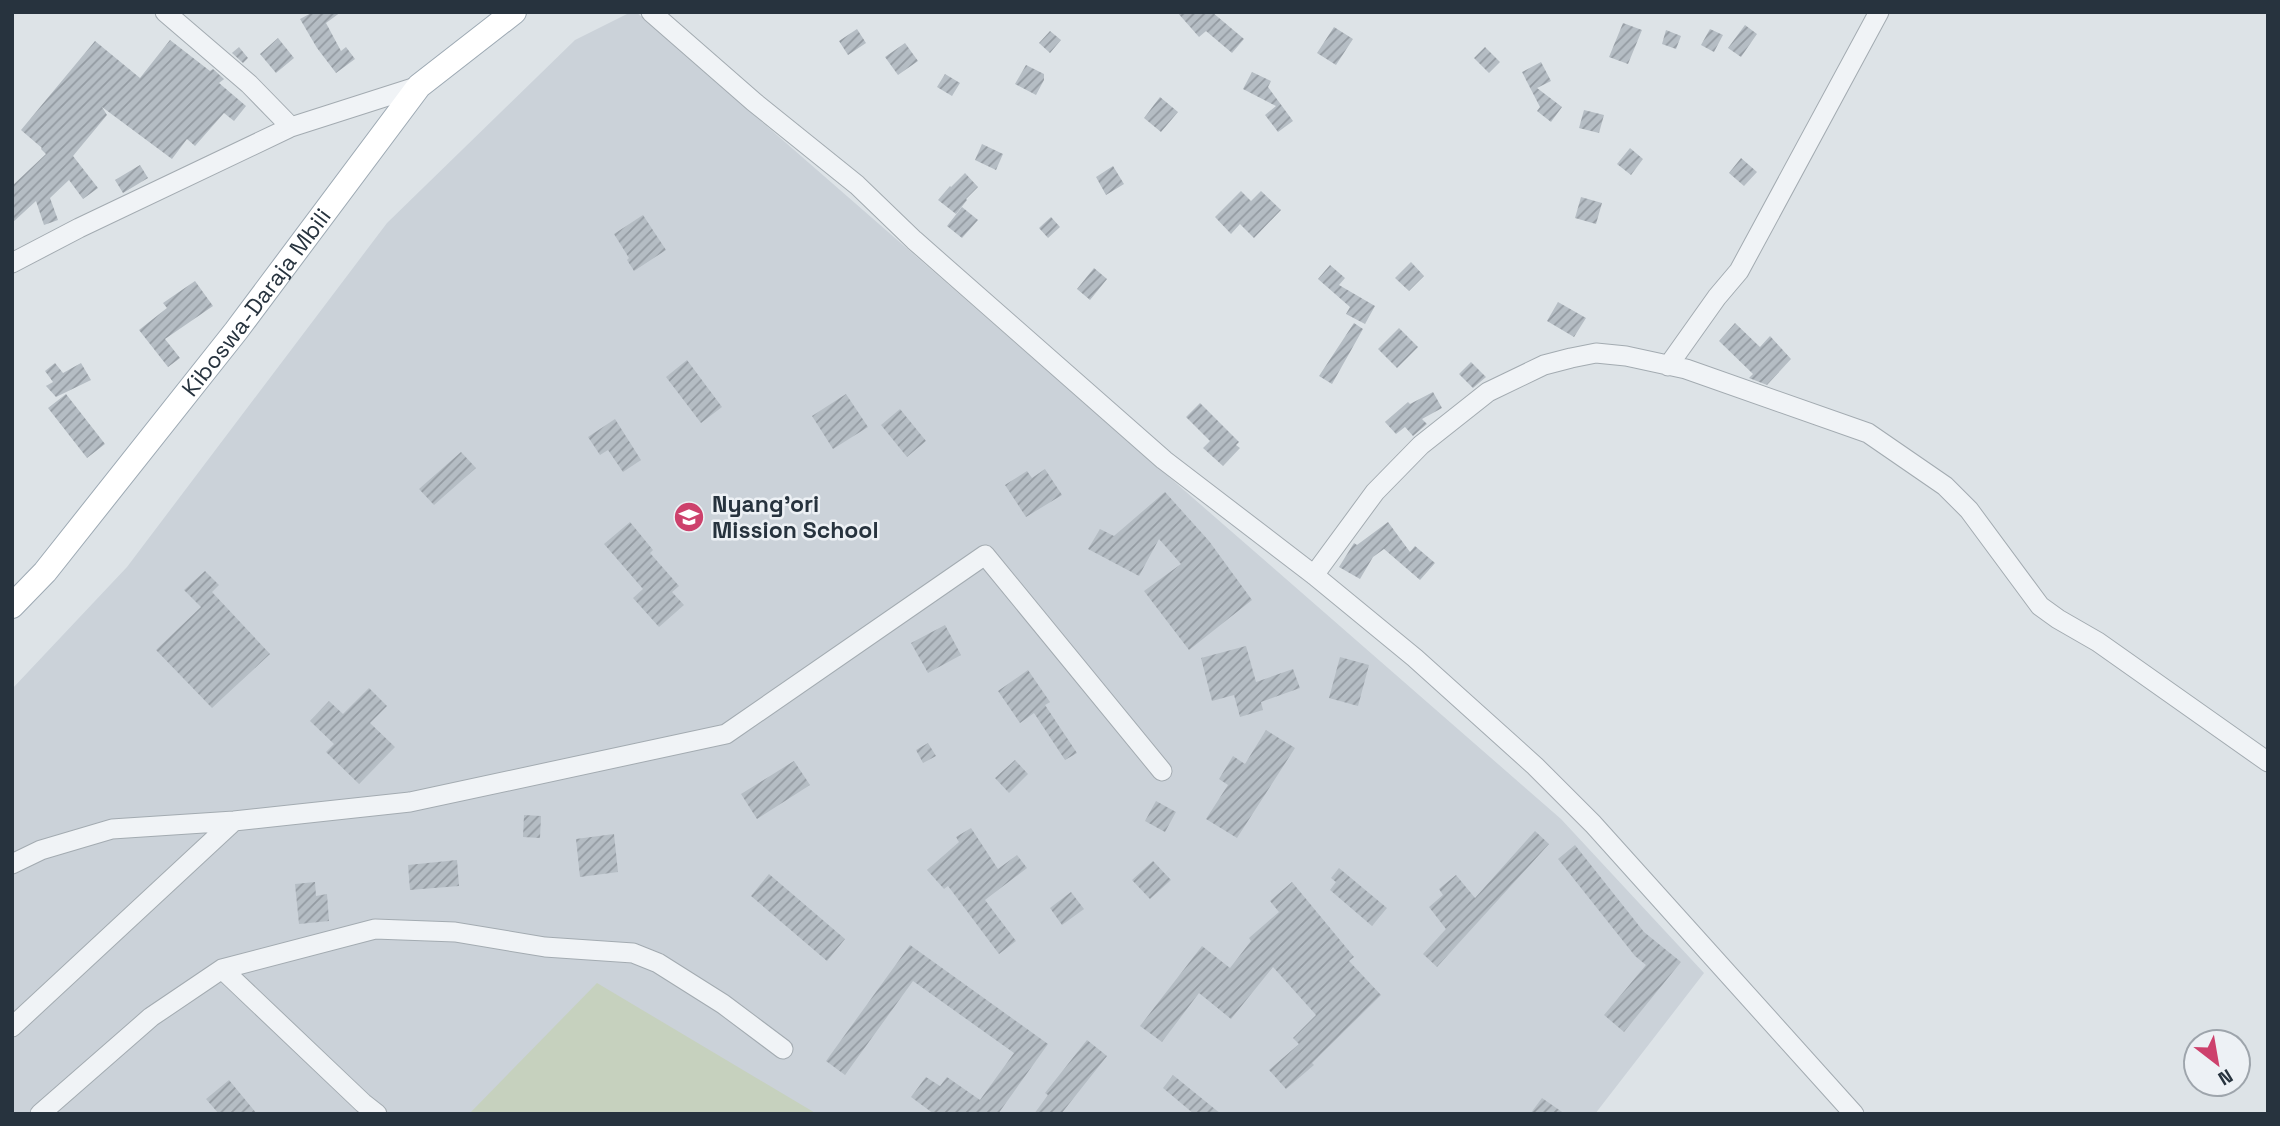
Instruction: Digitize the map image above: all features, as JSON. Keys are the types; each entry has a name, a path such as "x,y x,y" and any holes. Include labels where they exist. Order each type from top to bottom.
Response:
{"main road":[{"name":"Kiboswa-Daraja Mbili","path":"12,606 45,572 236,331 419,86 514,12"}],"street":[{"path":"165,12 249,84 291,127"},
{"path":"651,12 754,102 857,185 924,249 1164,460 1314,575 1415,658 1535,766 1584,814 1854,1114"},
{"path":"1668,366 1739,271 1879,12"},
{"path":"12,263 79,228 291,127 419,86"},
{"path":"1314,575 1375,492 1421,445 1488,392 1544,365 1597,353 1626,356 1686,369 1868,433 1945,486 1969,510 2040,606 2098,642 2268,762"},
{"path":"12,864 41,850 112,829 234,821 410,802 726,734 985,555 1162,771"},
{"path":"12,1027 234,821"},
{"path":"40,1114 151,1017 222,969 374,929 456,932 545,947 633,953 658,963 723,1004 783,1049"},
{"path":"222,969 377,1114"}],"shaded area":[{"name":"Nyang'ori Mission School","path":"636,12 1561,819 1704,973 1595,1114 12,1114 12,689 127,567 387,223 575,40"}],"green space":[{"path":"597,983 817,1114 469,1114"}],"building":[{"path":"313,12 341,12 326,23 341,51 346,47 355,59 336,73 300,19"},
{"path":"1177,12 1212,12 1244,39 1232,53 1206,31 1199,37"},
{"path":"1623,23 1642,30 1628,64 1609,57"},
{"path":"1745,25 1757,34 1741,57 1728,48"},
{"path":"1334,27 1353,39 1336,65 1317,53"},
{"path":"857,29 866,43 848,55 839,41"},
{"path":"1710,29 1723,35 1714,52 1701,45"},
{"path":"1666,30 1681,36 1676,49 1662,44"},
{"path":"1050,31 1061,40 1050,53 1039,43"},
{"path":"278,38 294,58 276,73 260,54"},
{"path":"170,40 210,71 213,69 224,79 219,83 246,106 234,121 224,113 195,146 187,139 172,159 102,107 107,115 73,156 98,188 83,199 69,180 50,198 58,220 44,225 36,201 12,223 12,186 46,154 21,130 95,41 140,78"},
{"path":"905,43 918,61 898,75 885,57"},
{"path":"239,47 248,58 243,63 232,53"},
{"path":"1485,47 1500,62 1489,73 1474,58"},
{"path":"1541,62 1551,81 1537,88 1562,107 1551,122 1537,111 1540,107 1522,72"},
{"path":"1026,65 1044,74 1044,80 1036,95 1015,84"},
{"path":"1252,72 1271,81 1268,87 1293,121 1278,132 1265,115 1276,106 1243,89"},
{"path":"945,74 960,83 952,96 937,87"},
{"path":"1160,97 1178,112 1161,132 1144,118"},
{"path":"1584,110 1604,115 1599,133 1579,128"},
{"path":"982,144 1003,154 996,170 975,160"},
{"path":"1630,148 1643,159 1631,175 1617,164"},
{"path":"1741,158 1757,172 1744,186 1729,173"},
{"path":"140,165 148,178 123,193 115,180"},
{"path":"1113,166 1124,184 1106,195 1096,177"},
{"path":"965,173 978,187 956,214 938,200"},
{"path":"1241,191 1251,201 1261,191 1281,210 1254,238 1240,224 1231,234 1215,217"},
{"path":"1581,197 1602,203 1596,224 1575,218"},
{"path":"962,207 978,220 962,238 947,226"},
{"path":"643,215 666,250 634,271 614,234"},
{"path":"1051,217 1060,227 1048,238 1039,228"},
{"path":"1411,262 1424,276 1409,291 1395,278"},
{"path":"1330,265 1345,278 1339,285 1375,306 1365,324 1346,314 1350,307 1318,279"},
{"path":"1094,268 1107,279 1090,300 1077,289"},
{"path":"195,281 213,306 165,339 180,358 168,367 139,330 167,308 163,303"},
{"path":"1558,302 1586,318 1574,337 1547,321"},
{"path":"1354,323 1363,329 1332,384 1319,376"},
{"path":"1735,323 1760,347 1770,336 1791,359 1767,385 1749,378 1753,374 1719,341"},
{"path":"1399,328 1418,347 1397,368 1378,349"},
{"path":"687,360 722,407 701,423 666,377"},
{"path":"1471,362 1486,377 1473,388 1459,374"},
{"path":"55,363 63,373 81,363 91,380 56,397 46,386 53,382 45,371"},
{"path":"1433,392 1442,408 1422,419 1427,424 1413,436 1405,427 1396,434 1385,422 1408,402 1410,404"},
{"path":"66,394 105,444 87,458 48,408"},
{"path":"846,394 868,427 833,449 812,416"},
{"path":"1200,403 1239,442 1236,445 1240,448 1223,466 1203,448 1210,441 1186,417"},
{"path":"900,409 926,441 907,457 881,425"},
{"path":"615,419 641,460 623,472 608,450 600,455 588,437"},
{"path":"461,452 476,468 434,505 419,489"},
{"path":"1045,469 1062,495 1026,517 1005,485 1027,471 1032,478"},
{"path":"1165,492 1209,541 1252,600 1189,650 1144,591 1181,564 1159,539 1139,576 1088,549 1100,529 1114,536"},
{"path":"630,522 653,550 650,553 679,586 672,592 684,605 659,627 633,598 643,589 604,544"},
{"path":"1388,522 1410,552 1415,546 1435,563 1420,580 1384,549 1373,557 1360,579 1339,567 1354,543 1357,545"},
{"path":"205,571 219,585 212,592 270,654 212,708 156,650 201,607 184,590"},
{"path":"945,625 961,655 928,673 911,643"},
{"path":"1246,646 1256,682 1293,669 1300,688 1261,702 1263,710 1240,717 1234,695 1212,701 1201,658"},
{"path":"1340,657 1369,665 1358,706 1329,698"},
{"path":"1028,670 1050,702 1045,705 1077,753 1065,760 1034,713 1020,723 998,691"},
{"path":"369,688 387,706 370,723 395,747 359,784 326,752 334,744 310,721 329,701 343,714"},
{"path":"1266,730 1295,748 1237,838 1206,819 1228,785 1219,779 1233,756 1245,764"},
{"path":"928,743 936,756 923,763 916,750"},
{"path":"1015,760 1028,774 1009,793 995,778"},
{"path":"794,761 810,785 757,819 741,794"},
{"path":"1156,801 1176,812 1165,832 1145,821"},
{"path":"524,815 541,816 540,838 523,837"},
{"path":"971,828 998,869 1017,855 1027,868 985,900 1016,941 999,954 948,886 944,889 927,870 959,842 956,837"},
{"path":"1535,831 1549,844 1437,967 1423,954 1446,929 1429,907 1443,895 1439,889 1456,875 1475,898"},
{"path":"614,834 618,872 580,877 576,839"},
{"path":"1575,845 1644,932 1681,962 1624,1032 1604,1015 1646,965 1635,956 1558,859"},
{"path":"457,860 459,886 410,890 408,865"},
{"path":"1153,861 1171,880 1150,899 1132,880"},
{"path":"1339,868 1387,908 1372,926 1330,890 1336,882 1331,878"},
{"path":"769,874 845,939 827,961 751,896"},
{"path":"315,882 316,896 327,894 329,921 299,924 295,884"},
{"path":"1292,882 1354,957 1349,961 1381,995 1312,1063 1314,1065 1286,1089 1269,1070 1299,1044 1293,1038 1316,1015 1273,967 1231,1019 1199,993 1162,1042 1140,1026 1202,946 1230,968 1251,941 1249,938 1279,912 1270,901"},
{"path":"1071,892 1084,909 1062,925 1050,908"},
{"path":"910,945 1048,1044 998,1114 934,1114 911,1097 926,1077 940,1086 947,1077 980,1100 1014,1053 913,981 845,1075 826,1061"},
{"path":"1087,1040 1107,1056 1061,1114 1034,1114 1048,1095 1045,1093"},
{"path":"1173,1075 1221,1114 1194,1114 1163,1088"},
{"path":"229,1080 257,1114 219,1114 206,1099"},
{"path":"1542,1098 1565,1114 1530,1114"}],"place":[{"name":"Nyang'ori Mission School","path":"689,517"}]}
